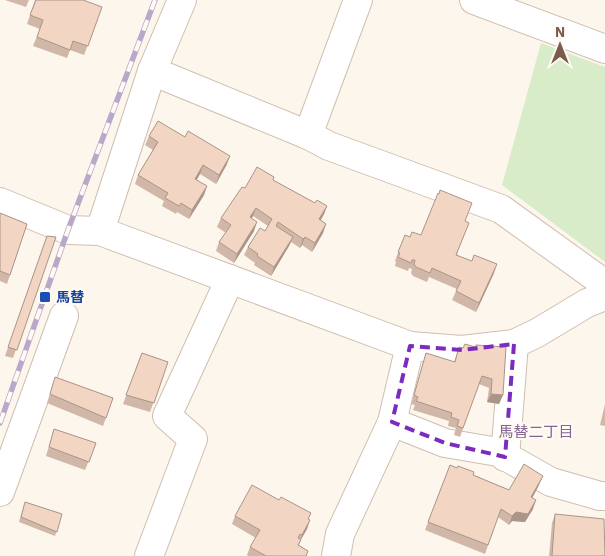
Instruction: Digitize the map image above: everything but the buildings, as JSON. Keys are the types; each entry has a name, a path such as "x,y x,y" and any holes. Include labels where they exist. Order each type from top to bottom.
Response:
{"street":[{"path":"100,231 152,71 182,0"},
{"path":"308,135 358,0"},
{"path":"474,0 605,49"},
{"path":"152,71 308,135 329,146 500,209 605,284"},
{"path":"0,202 68,230 100,231 410,346 462,350 514,344 587,303 605,296"},
{"path":"149,556 193,439 167,416 230,279"},
{"path":"0,492 64,316"},
{"path":"505,457 514,344"},
{"path":"336,556 340,534 392,422 410,346"},
{"path":"392,422 445,443 498,452 551,482 605,496"}],"highlighted area":[{"path":"514,344 505,457 445,443 392,422 410,346 462,350"}],"green space":[{"path":"541,43 605,67 605,262 502,185"}],"railway":[{"path":"0,423 68,230 155,0"}],"place":[{"name":"馬替","path":"45,297"}],"district":[{"name":"馬替二丁目","path":"536,431"}]}
